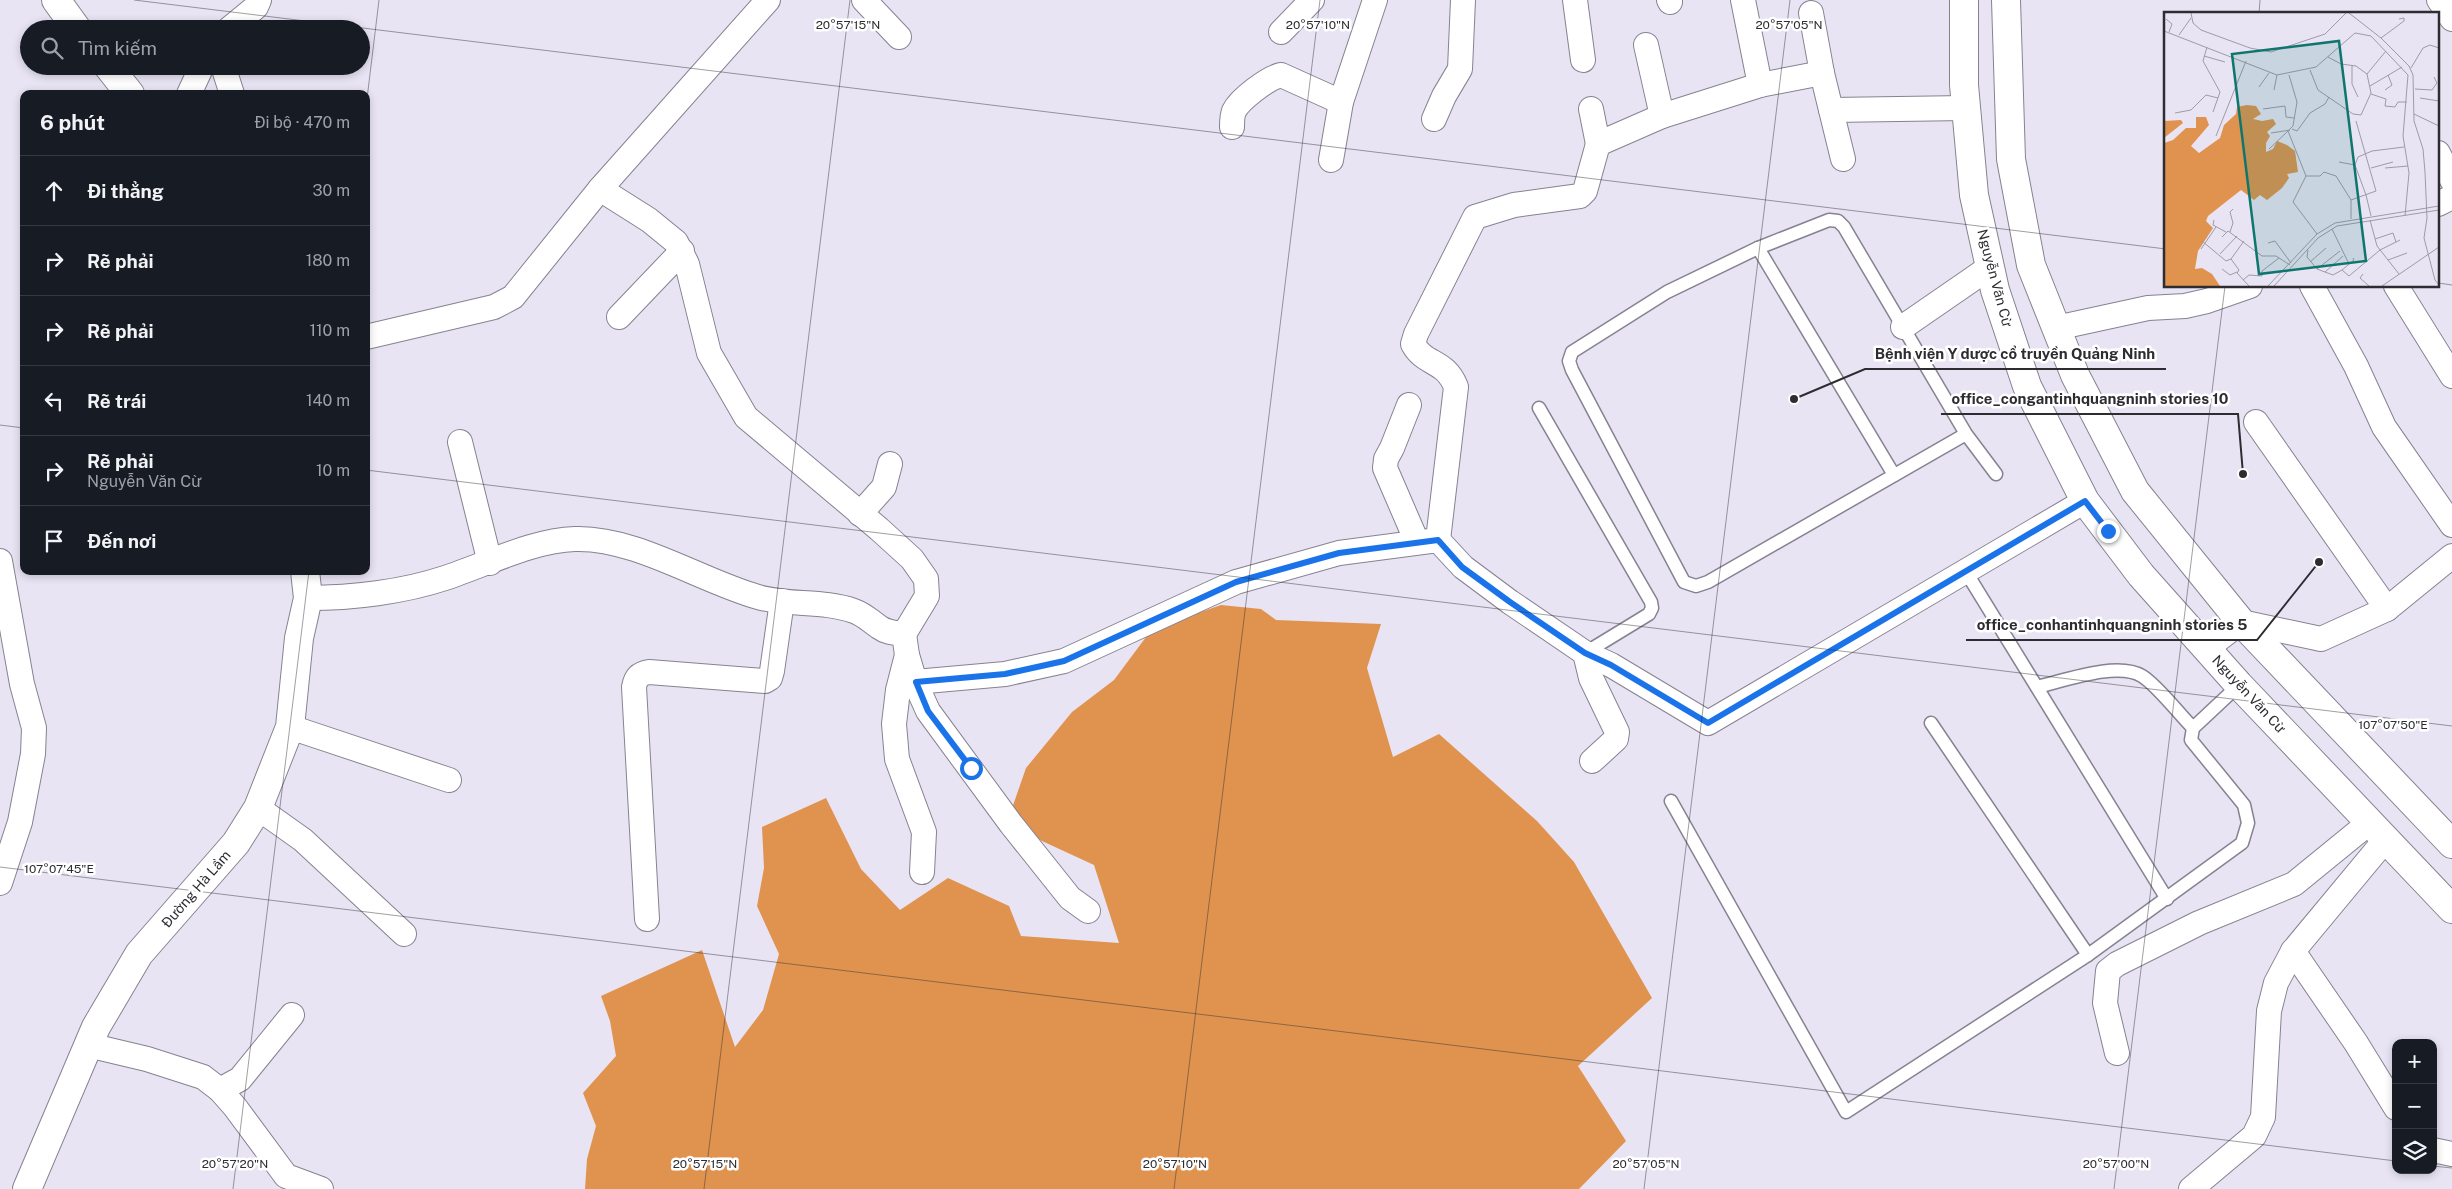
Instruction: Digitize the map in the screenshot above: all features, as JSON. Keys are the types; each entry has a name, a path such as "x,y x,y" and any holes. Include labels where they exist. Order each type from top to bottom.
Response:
{"main road":[{"path":"56,0 70,20"},
{"name":"Nguyễn Văn Cừ","path":"1964,0 1966,108 1974,195 1995,290 2027,386 2085,501 2141,575 2239,685 2452,910"},
{"path":"2006,0 2011,159 2031,265 2075,374 2135,491 2241,622 2452,844"},
{"path":"115,75 127,90"},
{"name":"Đường Hà Lầm","path":"27,1189 88,1045 138,954 236,843 258,808 290,727 299,638 308,598 305,575"}],"street":[{"path":"241,20 256,7 259,0"},
{"path":"370,336 494,307 513,297 600,189 768,0"},
{"path":"864,0 899,37"},
{"path":"1281,32 1312,0"},
{"path":"1331,160 1341,102 1375,0"},
{"path":"1434,119 1444,96 1460,69 1463,0"},
{"path":"1575,0 1583,60"},
{"path":"1743,0 1760,85"},
{"path":"2439,0 2452,19"},
{"path":"1811,13 1822,73 1843,159"},
{"path":"1646,46 1662,116"},
{"path":"1598,144 1662,116 1760,85 1822,73"},
{"path":"191,90 198,75"},
{"path":"226,75 231,90"},
{"path":"1232,127 1234,112 1242,101 1272,77 1281,75 1341,102"},
{"path":"1831,110 1966,108"},
{"path":"1428,541 1456,387 1448,371 1418,352 1413,344 1416,334 1475,217 1514,205 1580,196 1585,191 1598,144 1591,109"},
{"path":"2440,157 2452,180"},
{"path":"600,189 649,220 676,242 682,252 710,352 746,416 912,559 926,579 927,596 906,645 894,724 897,759 924,832 922,872"},
{"path":"2440,203 2452,197"},
{"path":"619,317 682,252"},
{"path":"1903,327 1990,267"},
{"path":"2056,328 2125,313 2207,301 2244,288"},
{"path":"2313,288 2356,366 2384,427 2452,525"},
{"path":"2397,288 2452,376"},
{"path":"1409,405 1384,468 1428,541 1510,602 1585,653 1611,665 1708,723 2085,501"},
{"path":"2256,422 2387,609"},
{"path":"460,442 490,563"},
{"path":"860,514 884,487 890,464"},
{"path":"308,598 336,598 404,588 442,579 544,543 575,539 608,542 690,570 757,597 837,606 867,616 906,645 916,682 928,711 1011,824 1070,898 1088,911"},
{"path":"916,682 1005,674 1064,661 1236,582 1339,553 1428,541"},
{"path":"2208,648 2241,622 2321,639 2387,609 2452,556"},
{"path":"0,561 22,684 34,728 33,754 20,822 0,883"},
{"path":"647,919 634,687 636,678 641,674 649,672 765,681 770,678 772,671 782,601"},
{"path":"1585,653 1591,678 1617,732 1616,739 1592,761"},
{"path":"290,727 449,780"},
{"path":"258,808 303,840 404,934"},
{"path":"2191,1189 2254,1136 2259,1127 2263,1117 2269,1011 2276,983 2293,951 2378,831"},
{"path":"2117,1053 2105,1003 2108,971 2117,964 2199,923 2294,884 2378,831"},
{"path":"2293,951 2356,1043 2392,1102"},
{"path":"220,1090 240,1079 292,1015"},
{"path":"88,1045 147,1059 203,1077 220,1090 286,1176 321,1189"},
{"path":"2437,1151 2452,1154"}],"lane":[{"path":"1966,434 1708,582 1696,586 1684,582 1569,361 1572,352 1667,292 1758,248 1829,220 1838,221 1844,227 1966,434 1996,474"},
{"path":"1758,248 1894,475"},
{"path":"1539,408 1651,602 1652,608 1649,614 1585,653"},
{"path":"1966,572 2166,899"},
{"path":"2037,687 2110,670 2130,670 2143,676 2193,728"},
{"path":"1671,801 1846,1112 2088,955 2242,843 2246,833 2247,814 2244,805 2191,740 2193,728 2239,685"},
{"path":"1930,723 2088,955"}],"shaded area":[{"path":"1221,605 1261,609 1276,620 1381,624 1367,668 1393,757 1439,734 1537,821 1574,862 1652,998 1578,1066 1626,1141 1579,1189 585,1189 587,1159 596,1126 583,1093 616,1056 610,1021 601,996 702,950 735,1047 763,1010 779,954 757,906 764,868 762,827 826,798 861,869 900,910 948,878 1009,906 1021,936 1119,943 1094,865 1042,841 1009,817 1026,768 1072,712 1114,680 1152,629"}],"place":[{"name":"Bệnh viện Y dược cổ truyền Quảng Ninh","path":"1794,399"},
{"name":"office_congantinhquangninh stories 10","path":"2243,474"},
{"name":"office_conhantinhquangninh stories 5","path":"2319,562"}],"route":[{"path":"971,768 928,711 916,682 1005,674 1064,661 1236,582 1339,553 1438,540 1462,567 1585,653 1611,665 1700,720 1708,723 1717,720 2085,501 2108,531"}]}
